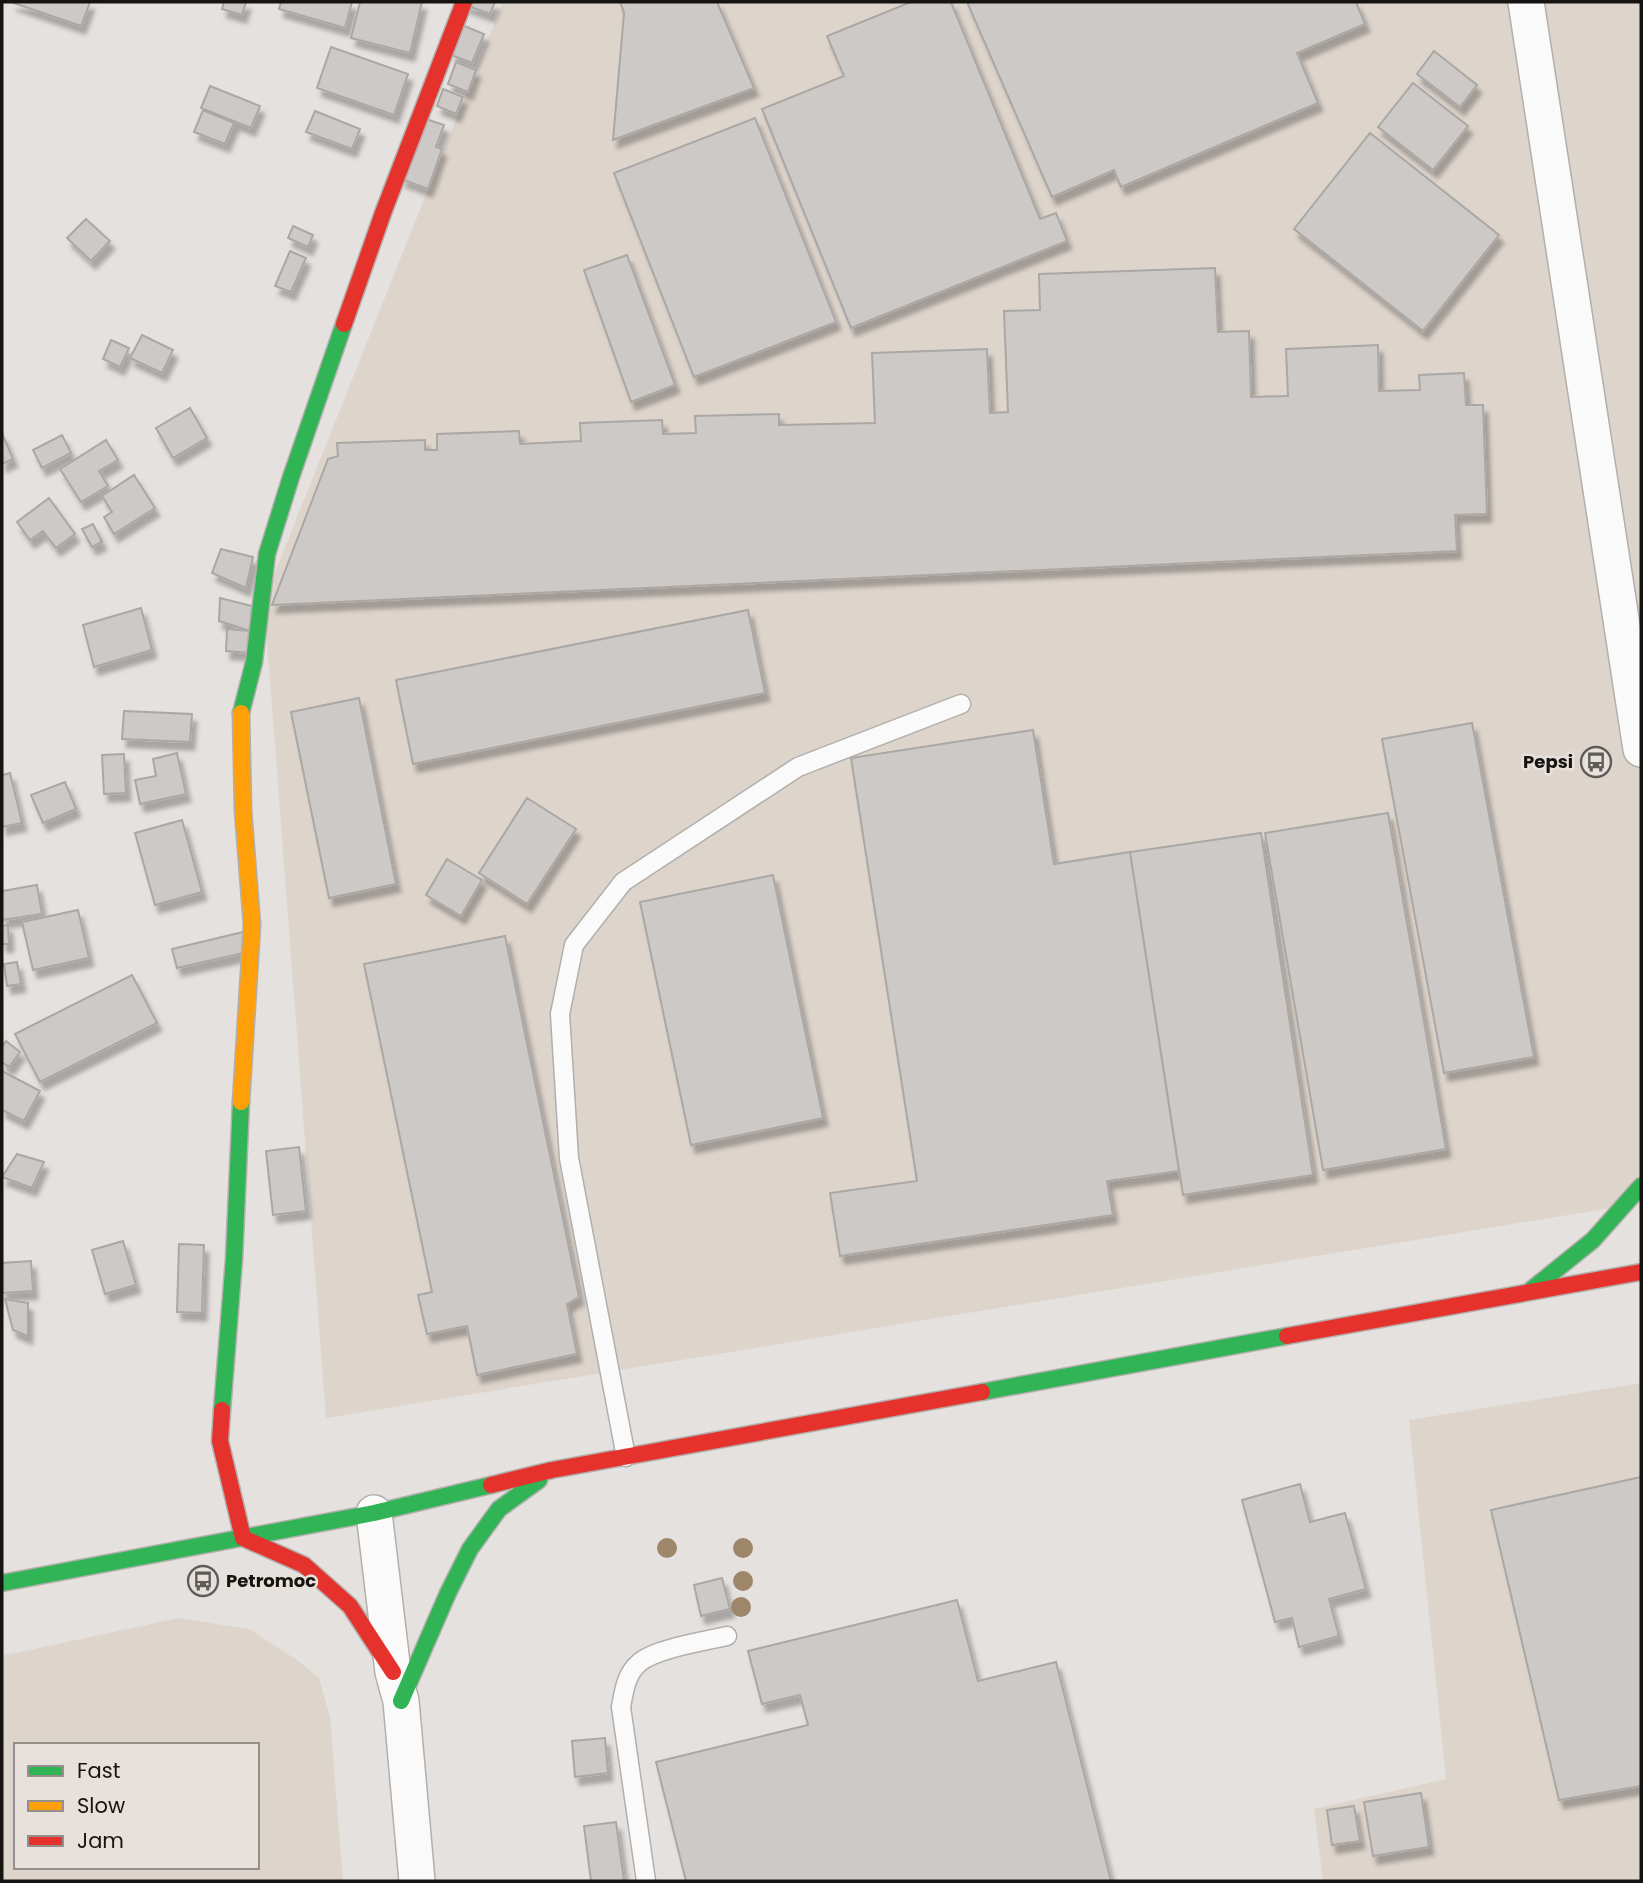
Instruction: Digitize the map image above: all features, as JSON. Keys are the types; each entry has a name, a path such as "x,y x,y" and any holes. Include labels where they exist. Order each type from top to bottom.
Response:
{"main road":[{"path":"243,1538 220,1441 234,1258 237,1156 252,925 243,810 240,716 254,662 267,554 287,489 383,213 464,2"},
{"path":"1526,1294 1593,1240 1641,1186"},
{"path":"2,1583 374,1513 552,1470 1641,1272"},
{"path":"397,1687 470,1549 499,1509 552,1470"},
{"path":"243,1538 304,1565 350,1605 397,1687"}],"street":[{"path":"1526,2 1641,749"},
{"path":"374,1513 397,1687 417,1881"}],"lane":[{"path":"626,1457 569,1158 560,1014 574,945 624,882 798,767 961,704"},
{"path":"646,1881 621,1707 625,1683 638,1663 652,1654 727,1636"}],"shaded area":[{"path":"503,2 1641,2 1641,1203 326,1418 264,600"},
{"path":"1641,1383 1641,1881 1323,1881 1314,1809 1446,1779 1409,1420"},
{"path":"178,1618 249,1629 297,1660 319,1678 330,1717 343,1881 2,1881 2,1656"}],"building":[{"path":"11,2 90,2 81,26"},
{"path":"224,2 246,2 242,15 222,9"},
{"path":"281,2 352,2 345,28 279,9"},
{"path":"360,2 422,2 410,53 351,38"},
{"path":"495,2 490,14 463,4"},
{"path":"620,2 717,2 754,88 613,140 624,13"},
{"path":"911,2 951,2 1040,219 1056,213 1067,241 851,328 762,109 844,76 827,36"},
{"path":"967,2 1356,2 1365,24 1297,53 1318,103 1121,187 1114,170 1052,197"},
{"path":"462,25 484,34 472,63 451,55"},
{"path":"331,47 408,74 394,115 317,88"},
{"path":"1434,51 1477,85 1460,107 1417,74"},
{"path":"456,62 476,70 468,92 448,84"},
{"path":"1413,83 1468,126 1433,170 1378,127"},
{"path":"210,86 260,106 251,128 201,108"},
{"path":"443,89 463,97 456,114 437,106"},
{"path":"203,110 234,123 225,144 194,132"},
{"path":"315,111 360,129 352,149 306,132"},
{"path":"423,118 444,125 436,147 442,149 428,189 401,179"},
{"path":"755,118 836,322 694,377 614,173"},
{"path":"1370,133 1499,235 1423,331 1294,229"},
{"path":"86,219 110,241 91,261 67,238"},
{"path":"293,226 313,235 308,247 288,238"},
{"path":"290,251 306,258 291,292 275,286"},
{"path":"627,255 675,385 631,402 584,270"},
{"path":"1215,268 1218,332 1249,331 1251,397 1288,396 1286,349 1378,345 1379,391 1420,390 1419,375 1464,373 1466,405 1483,405 1487,514 1455,515 1457,551 272,605 328,459 338,456 337,443 425,440 425,450 437,450 437,434 519,431 520,444 581,441 580,423 662,420 663,434 696,433 695,416 779,414 779,425 875,423 872,353 987,349 990,413 1008,412 1004,311 1040,310 1039,274"},
{"path":"142,335 173,350 162,373 130,358"},
{"path":"111,340 129,348 120,367 103,359"},
{"path":"190,408 207,438 173,458 156,428"},
{"path":"2,433 13,459 2,464"},
{"path":"62,435 71,453 42,468 33,450"},
{"path":"106,440 118,460 99,471 108,486 81,502 60,469"},
{"path":"134,475 155,508 114,534 104,517 112,512 102,496"},
{"path":"49,498 75,534 56,548 43,531 30,540 17,522"},
{"path":"93,524 102,542 92,547 82,529"},
{"path":"221,549 253,557 246,588 212,573"},
{"path":"220,598 252,606 250,631 219,621"},
{"path":"141,608 152,650 94,667 83,625"},
{"path":"748,610 765,693 413,764 396,680"},
{"path":"227,629 250,631 250,653 226,651"},
{"path":"359,698 396,884 329,898 291,712"},
{"path":"124,711 192,714 190,742 122,739"},
{"path":"1472,723 1534,1057 1444,1073 1382,739"},
{"path":"1033,730 1054,864 1130,852 1179,1171 1107,1181 1113,1215 840,1256 830,1193 917,1181 851,758"},
{"path":"177,753 186,794 140,804 135,780 156,776 153,759"},
{"path":"124,754 126,793 104,794 102,755"},
{"path":"10,773 22,823 2,827 2,775"},
{"path":"65,782 76,809 43,823 31,795"},
{"path":"527,798 576,829 527,904 479,873"},
{"path":"1388,813 1446,1149 1323,1170 1265,833"},
{"path":"182,820 202,892 155,905 135,833"},
{"path":"1261,833 1313,1175 1183,1195 1130,852"},
{"path":"447,859 482,880 461,916 426,895"},
{"path":"773,875 823,1118 691,1145 640,902"},
{"path":"37,885 42,914 2,920 2,891"},
{"path":"78,910 89,958 33,970 22,922"},
{"path":"8,925 9,944 2,944 2,926"},
{"path":"243,932 248,952 177,968 172,949"},
{"path":"505,936 579,1297 567,1304 577,1354 477,1375 467,1326 427,1334 418,1295 432,1292 364,964"},
{"path":"17,962 21,984 7,986 4,964"},
{"path":"132,975 157,1023 40,1082 15,1034"},
{"path":"6,1041 20,1052 9,1067 2,1062 2,1047"},
{"path":"2,1071 40,1091 24,1121 2,1110"},
{"path":"299,1147 306,1211 273,1215 266,1151"},
{"path":"17,1154 44,1162 32,1188 2,1177"},
{"path":"123,1241 136,1285 105,1294 92,1250"},
{"path":"179,1244 204,1245 202,1313 177,1312"},
{"path":"31,1261 33,1291 2,1293 2,1263"},
{"path":"5,1299 28,1303 28,1336 13,1330"},
{"path":"1641,1477 1641,1786 1559,1800 1491,1510"},
{"path":"1300,1484 1310,1522 1345,1513 1366,1589 1329,1599 1339,1636 1299,1647 1292,1618 1275,1622 1242,1500"},
{"path":"722,1578 730,1609 701,1616 694,1585"},
{"path":"957,1600 978,1681 1056,1662 1111,1881 686,1881 656,1762 808,1725 800,1695 762,1704 748,1651"},
{"path":"605,1738 608,1773 575,1777 572,1741"},
{"path":"1421,1793 1429,1847 1373,1856 1364,1802"},
{"path":"1354,1806 1360,1841 1332,1845 1327,1810"},
{"path":"616,1822 624,1881 591,1881 584,1826"}],"traffic: fast":[{"path":"241,713 254,662 267,554 344,324"},
{"path":"222,1410 234,1259 241,1102"},
{"path":"1531,1290 1593,1240 1641,1186"},
{"path":"982,1392 1287,1336"},
{"path":"401,1701 470,1549 499,1509 539,1480"},
{"path":"2,1583 374,1513 491,1485"}],"traffic: slow":[{"path":"241,713 243,810 252,925 241,1102"}],"traffic: jam":[{"path":"344,324 383,213 464,2"},
{"path":"1287,1336 1641,1272"},
{"path":"491,1485 552,1470 982,1392"},
{"path":"222,1410 220,1441 243,1538 304,1565 350,1606 393,1672"}],"place":[{"name":"Pepsi","path":"1596,762"},
{"name":"Petromoc","path":"203,1581"}]}
